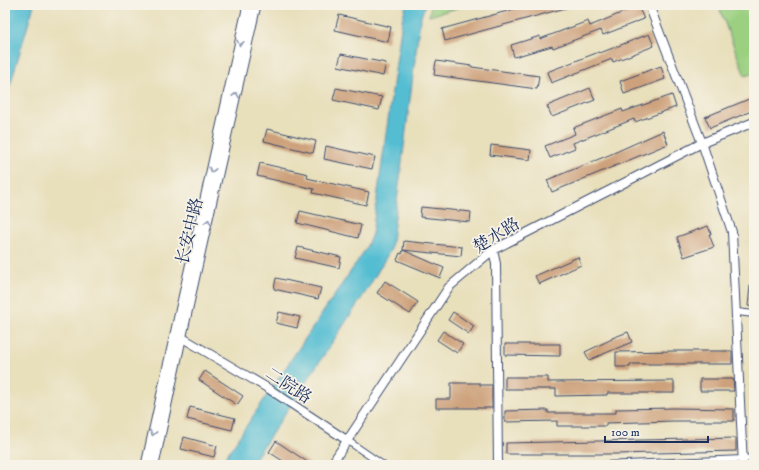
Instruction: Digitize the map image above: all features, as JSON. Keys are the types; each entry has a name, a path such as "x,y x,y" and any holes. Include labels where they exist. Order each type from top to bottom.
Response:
{"main road":[{"name":"长安中路","path":"154,465 178,335 248,5"},
{"name":"长安中路","path":"146,465 178,335 211,211 256,5"}],"street":[{"path":"649,5 702,143 732,232 743,462"},
{"name":"楚水路","path":"331,465 449,287 493,250 702,143 754,122"},
{"path":"493,250 496,264 498,465"},
{"path":"737,312 754,314"},
{"name":"二院路","path":"178,335 269,389 383,465"},
{"path":"603,465 743,462 754,458"}],"green space":[{"path":"431,5 463,5 464,6 429,16"},
{"path":"734,5 754,5 754,73 745,76 720,10"}],"water":[{"path":"5,5 34,5 5,102"},
{"path":"406,5 425,5 420,20 391,249 367,290 251,465 220,465 365,250 372,234 402,20"}],"building":[{"path":"529,5 573,6 445,41 442,29"},
{"path":"638,6 644,19 603,35 601,30 553,48 552,46 514,57 511,45 540,36 540,39 588,21 590,26"},
{"path":"339,15 391,27 388,42 335,30"},
{"path":"649,34 654,46 613,62 612,59 551,83 547,72"},
{"path":"341,54 386,63 383,76 338,66"},
{"path":"436,61 539,76 537,89 434,75"},
{"path":"661,66 665,79 624,94 620,81"},
{"path":"336,88 382,97 379,110 333,100"},
{"path":"590,88 595,100 552,117 547,106"},
{"path":"672,95 676,107 635,122 634,119 573,143 575,148 550,158 545,146 575,134 573,128 622,109 623,112"},
{"path":"754,97 754,110 710,128 705,117"},
{"path":"267,129 316,141 313,153 264,141"},
{"path":"663,131 668,144 552,192 547,180"},
{"path":"491,145 531,150 530,160 490,155"},
{"path":"326,146 375,157 372,169 324,159"},
{"path":"260,163 308,174 307,178 369,192 366,205 313,193 314,189 257,176"},
{"path":"421,207 471,212 470,222 420,217"},
{"path":"300,211 361,225 358,238 297,223"},
{"path":"708,226 711,234 709,234 714,247 684,257 677,237"},
{"path":"404,241 462,247 461,256 403,250"},
{"path":"298,247 341,257 339,268 295,258"},
{"path":"403,250 444,268 440,278 397,260 400,253 402,254"},
{"path":"578,257 581,265 539,284 535,276"},
{"path":"276,278 321,288 318,299 274,289"},
{"path":"385,281 418,302 410,314 377,293"},
{"path":"750,286 754,286 754,307 748,306"},
{"path":"279,312 300,317 297,328 276,323"},
{"path":"453,312 474,326 469,334 448,320"},
{"path":"443,331 463,344 457,353 437,340"},
{"path":"628,332 632,342 589,360 585,352 612,338"},
{"path":"505,344 560,344 560,356 505,355"},
{"path":"732,351 732,364 630,364 630,367 616,367 616,352"},
{"path":"205,371 243,396 237,405 199,380"},
{"path":"505,377 548,377 548,382 674,381 674,393 607,393 607,395 556,396 556,389 505,389"},
{"path":"700,379 733,379 734,391 700,391"},
{"path":"451,383 480,383 480,385 492,385 492,408 436,408 436,399 451,399"},
{"path":"190,407 235,418 232,430 187,419"},
{"path":"616,409 734,409 734,421 606,423 606,426 557,426 557,421 505,422 505,411 548,410 548,413 616,413"},
{"path":"184,437 217,446 214,457 181,449"},
{"path":"736,438 736,451 616,454 506,454 506,443"},
{"path":"276,441 312,465 289,465 269,452"}]}
